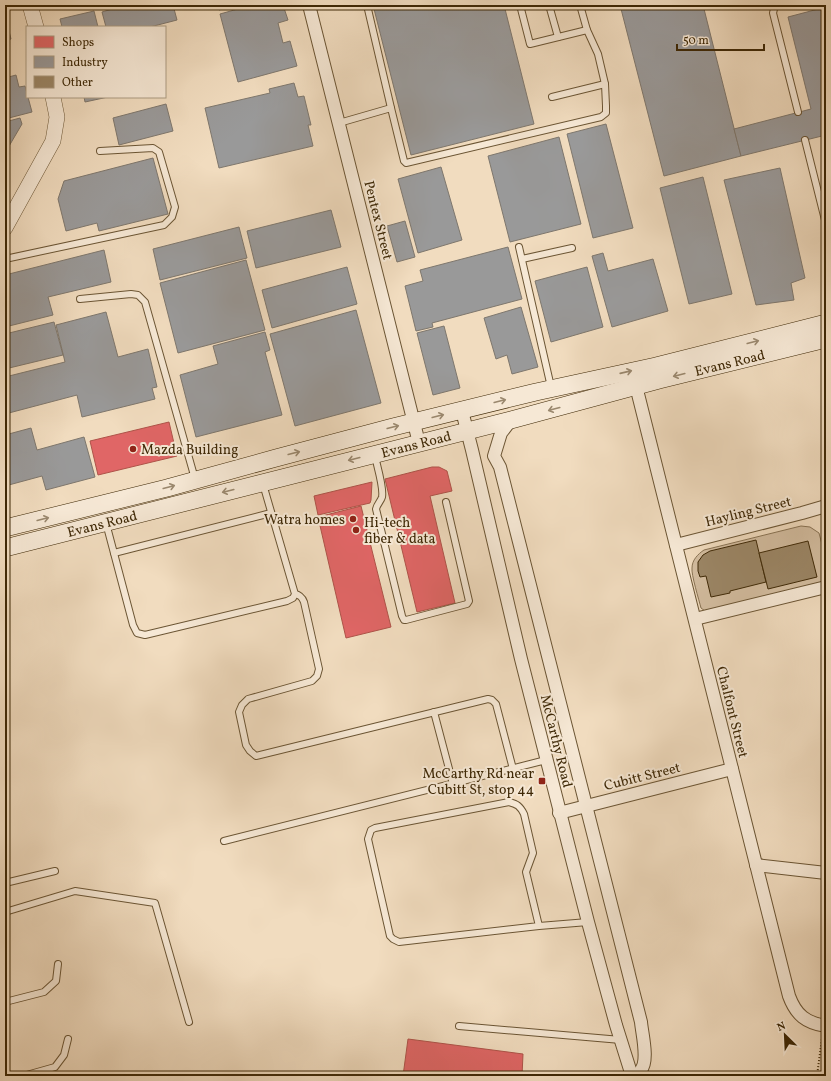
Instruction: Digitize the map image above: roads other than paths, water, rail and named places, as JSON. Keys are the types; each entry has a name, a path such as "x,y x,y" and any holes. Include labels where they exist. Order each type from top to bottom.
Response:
{"main road":[{"name":"Evans Road","path":"5,528 167,488 462,410 656,366 826,323"},
{"name":"Evans Road","path":"5,548 510,420 636,386 826,339"}],"street":[{"path":"30,5 36,26"},
{"name":"Pentex Street","path":"310,5 419,443"},
{"path":"5,228 53,141 57,117 53,98"},
{"name":"Chalfont Street","path":"636,386 789,996 792,1004 804,1018 825,1026"},
{"name":"McCarthy Road","path":"462,410 546,760 604,983 633,1076 641,1071 644,1065 645,1058 641,1022 500,468 494,456 501,433 510,420"},
{"name":"Hayling Street","path":"676,545 826,507"},
{"path":"695,619 826,587"},
{"name":"Cubitt Street","path":"560,813 732,769"},
{"path":"756,865 826,873"}],"lane":[{"path":"367,5 404,161 406,163 601,117 606,113 605,84 598,54 587,30 580,5"},
{"path":"520,5 530,44 587,30"},
{"path":"549,5 558,37"},
{"path":"775,5 773,13 798,112"},
{"path":"552,97 605,84"},
{"path":"339,123 391,108"},
{"path":"805,140 826,224"},
{"path":"5,260 164,224 172,217 175,207 159,152 153,148 100,151"},
{"path":"519,247 552,389"},
{"path":"522,259 572,248"},
{"path":"80,298 131,294 138,295 144,302 196,480"},
{"path":"375,454 382,497 376,506 376,509 404,620 467,604 470,601 446,502"},
{"path":"263,482 295,594"},
{"path":"114,553 272,513"},
{"path":"106,522 133,625 137,633 145,635 287,601 293,598 295,594"},
{"path":"295,594 299,595 304,602 319,669 317,676 312,681 248,699 242,705 239,712 246,745 256,756 434,712 492,700 496,704 513,769"},
{"path":"434,712 453,784"},
{"path":"224,842 546,760"},
{"path":"539,926 526,872 533,853 524,814 517,804 509,802 371,830 368,839 390,936 393,940 399,942 588,922"},
{"path":"5,882 55,871"},
{"path":"5,912 75,891 155,903 189,1022"},
{"path":"5,1002 44,992 56,981 58,964"},
{"path":"459,1026 621,1040"},
{"path":"23,1076 55,1067 64,1055 68,1039"}],"place":[{"name":"Mazda Building","path":"133,449"},
{"name":"Watra homes","path":"353,519"},
{"name":"Hi-tech fiber & data","path":"356,530"},
{"name":"McCarthy Rd near Cubitt St, stop 44","path":"542,781"}]}
